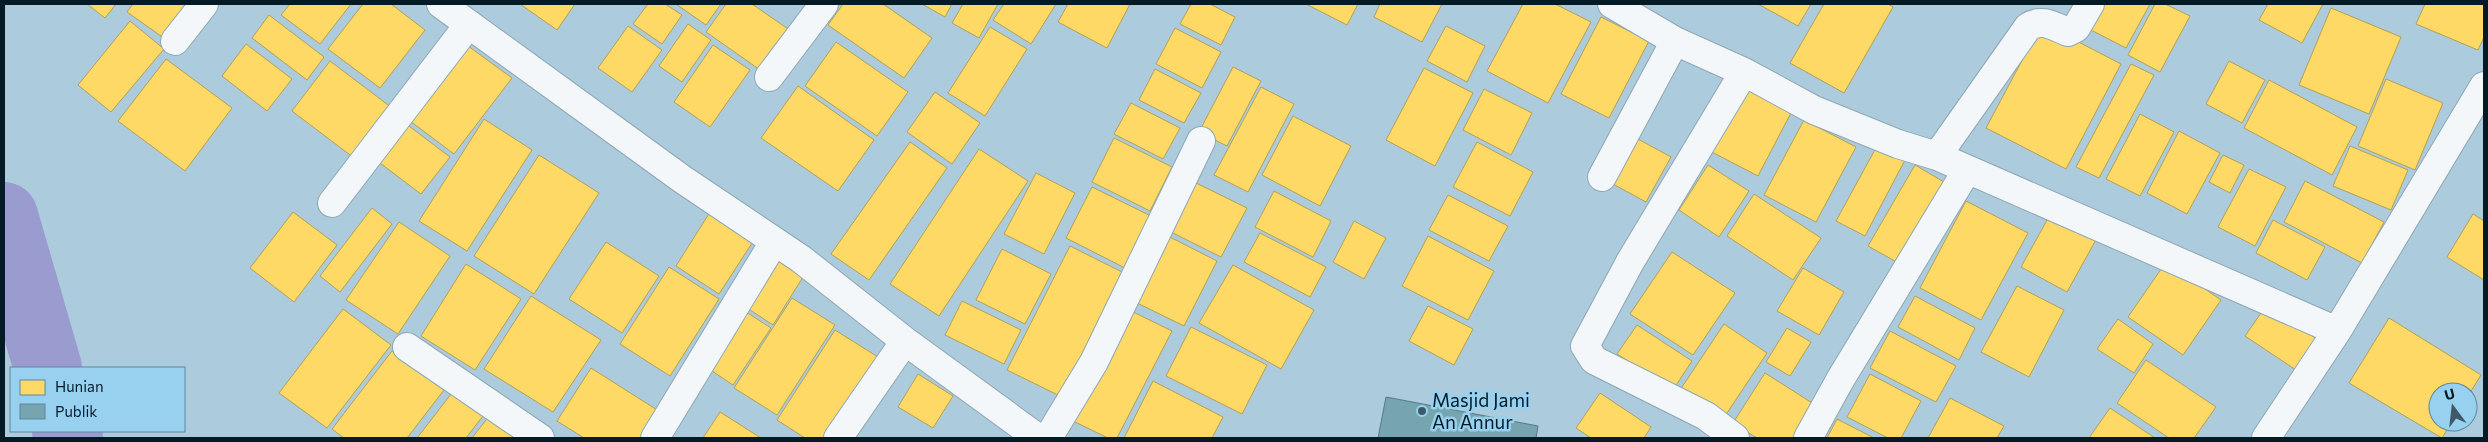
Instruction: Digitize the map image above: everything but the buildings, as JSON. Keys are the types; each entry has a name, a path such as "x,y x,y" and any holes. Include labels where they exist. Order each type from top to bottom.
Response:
{"street":[{"path":"175,41 204,4"},
{"path":"441,4 682,180 801,259 905,340 1038,438"},
{"path":"769,77 824,4"},
{"path":"1612,4 1675,40 1744,72 1814,110 1898,144 1937,156 2337,331"},
{"path":"1937,156 2028,27 2036,21 2045,22 2068,32 2076,28 2090,4"},
{"path":"332,203 469,24"},
{"path":"1602,177 1675,40"},
{"path":"1734,438 1706,416 1594,360 1585,346 1630,262 1744,72"},
{"path":"2266,438 2337,331 2484,86"},
{"path":"1048,438 1094,362 1201,141"},
{"path":"1808,438 1840,380 1967,170"},
{"path":"655,438 774,242"},
{"path":"838,438 905,340"},
{"path":"407,347 540,438"}],"waterway":[{"path":"4,216 48,367"},
{"path":"66,432 69,438"}],"place":[{"name":"Masjid Jami An Annur","path":"1422,411"}]}
